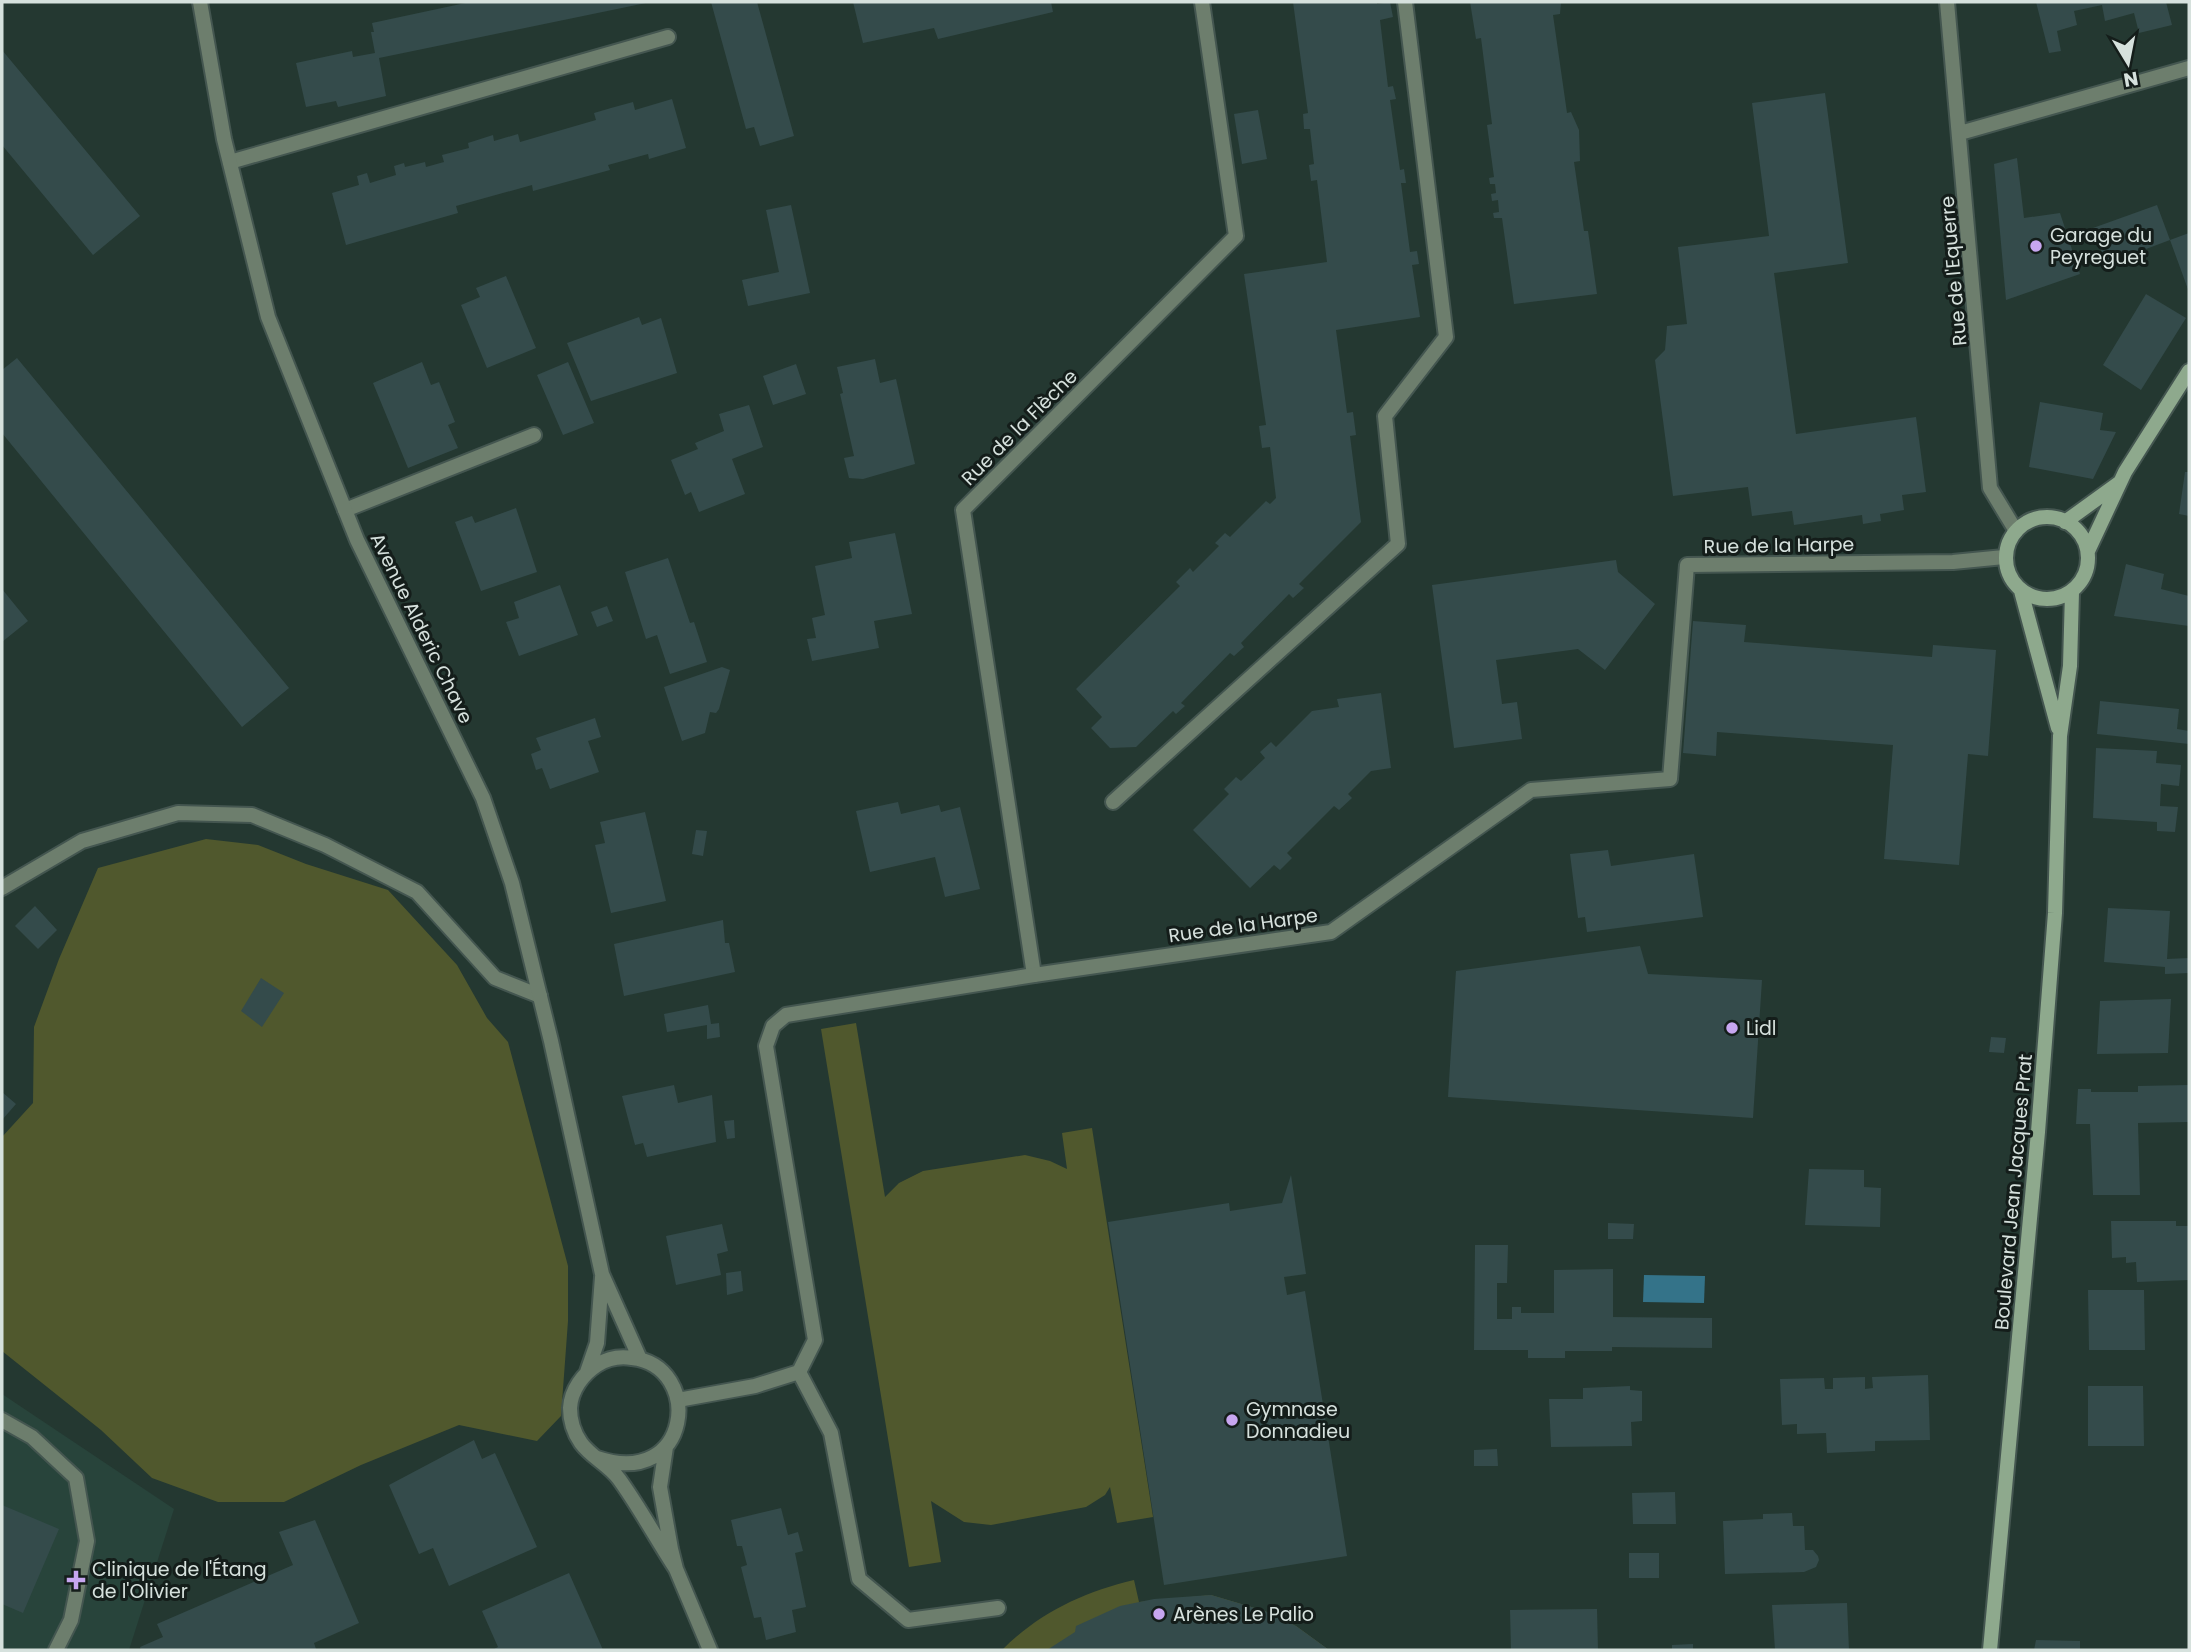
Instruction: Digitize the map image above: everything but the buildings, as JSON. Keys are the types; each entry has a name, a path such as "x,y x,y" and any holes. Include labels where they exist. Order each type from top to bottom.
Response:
{"main road":[{"path":"2088,551 2120,482 2189,371"},
{"path":"2065,522 2120,482"},
{"path":"2043,517 2065,522 2083,537 2088,551 2084,578 2071,592 2057,599 2043,600 2021,591 2010,577 2004,558 2010,538 2027,522 2043,517"},
{"name":"Boulevard Jean Jacques Prat","path":"2021,591 2060,736"},
{"name":"Boulevard Jean Jacques Prat","path":"1990,1650 2038,1132 2055,913 2060,736 2070,666 2071,592"}],"street":[{"name":"Avenue Alderic Chave","path":"200,2 230,162 268,317 357,540 483,798 512,883 602,1274 640,1359"},
{"name":"Rue de la Flèche","path":"1034,975 963,510 1236,236 1202,2"},
{"path":"1113,802 1398,544 1385,416 1446,337 1405,2"},
{"name":"Rue de l'Equerre","path":"1947,2 1990,488 2016,531"},
{"path":"230,162 668,37"},
{"path":"1960,133 2189,68"},
{"path":"345,510 534,435"},
{"name":"Rue de la Harpe","path":"799,1372 815,1340 766,1046 773,1026 786,1015 1034,975 1331,932 1531,790 1670,779 1687,565 1953,562 2004,558"},
{"path":"2,888 82,841 178,813 252,815 325,845 417,892 495,978 540,996"},
{"name":"Avenue Alderic Chave","path":"587,1372 597,1343 602,1274"},
{"path":"597,1458 615,1464 633,1464 651,1459 666,1447 675,1433 679,1416 678,1400 671,1382 657,1367 640,1359 621,1356 603,1361 587,1372 575,1388 570,1407 572,1427 582,1444 618,1478 676,1569 710,1650"},
{"path":"678,1400 755,1386 799,1372 831,1433 859,1579 908,1620 998,1608"},
{"path":"2,1420 32,1437 76,1478 87,1541 71,1620 56,1650"},
{"path":"666,1447 660,1487 676,1569"}],"shaded area":[{"name":"Clinique de l'Étang de l'Olivier","path":"2,1394 174,1509 129,1650 2,1650"}],"green space":[{"path":"206,839 258,845 306,864 388,890 457,965 487,1018 508,1042 568,1266 568,1321 561,1416 537,1441 459,1425 361,1465 284,1502 218,1502 152,1478 101,1430 2,1351 2,1137 33,1103 34,1027 59,959 98,868"},
{"path":"856,1023 885,1197 899,1183 923,1171 1025,1155 1050,1161 1067,1169 1062,1133 1092,1128 1153,1517 1117,1523 1110,1487 1105,1495 1086,1507 991,1525 964,1522 931,1501 941,1562 909,1567 821,1029"},
{"name":"Arènes Le Palio","path":"1134,1580 1139,1602 1211,1595 1265,1611 1296,1626 1329,1650 1002,1650 1031,1625 1063,1606 1097,1591"}],"water":[{"path":"1644,1275 1705,1276 1704,1303 1643,1302"}],"place":[{"name":"Garage du Peyreguet","path":"2036,246"},
{"name":"Lidl","path":"1732,1028"},
{"name":"Gymnase Donnadieu","path":"1232,1420"},
{"name":"Clinique de l'Étang de l'Olivier","path":"76,1580"},
{"name":"Arènes Le Palio","path":"1159,1614"}]}
